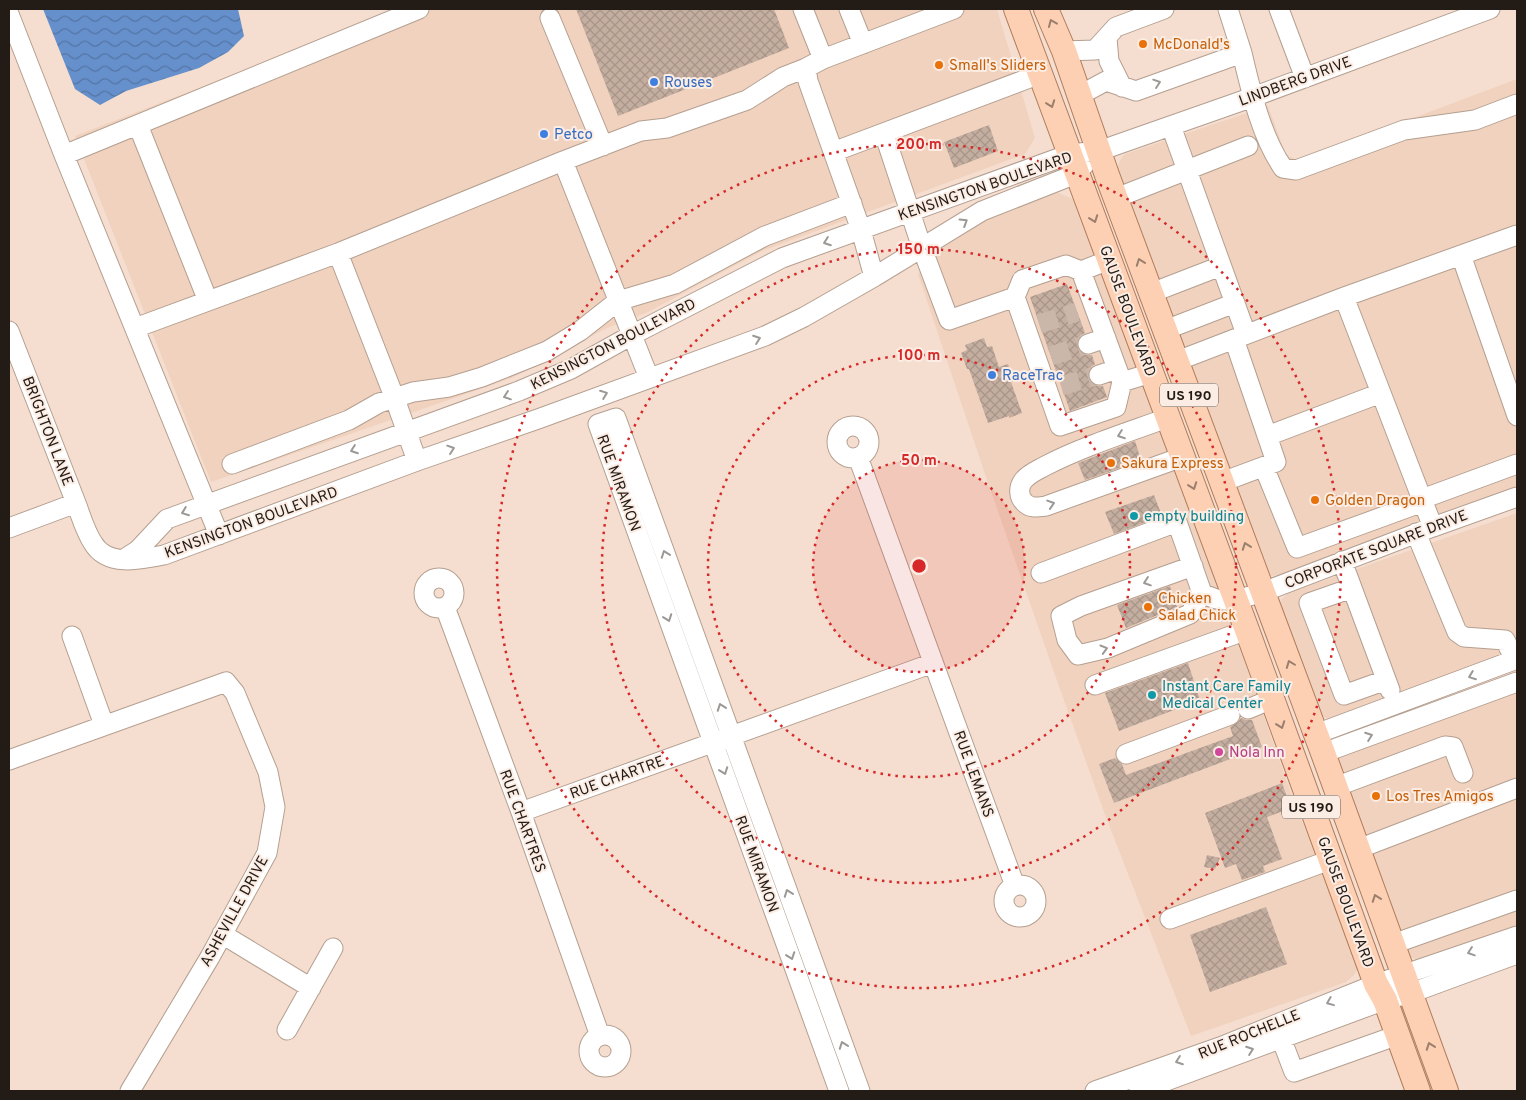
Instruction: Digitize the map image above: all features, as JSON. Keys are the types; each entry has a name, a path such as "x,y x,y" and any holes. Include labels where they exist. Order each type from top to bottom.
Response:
{"main road":[{"name":"GAUSE BOULEVARD","path":"1016,9 1234,600 1247,630 1330,860 1418,1091"},
{"name":"GAUSE BOULEVARD","path":"1046,9 1064,51 1116,198 1319,743 1446,1091"}],"street":[{"path":"64,155 367,28 419,9"},
{"path":"803,9 823,59"},
{"path":"849,9 862,44"},
{"path":"135,328 338,253 641,131 667,128 747,100 784,76 823,59 954,9"},
{"path":"1064,51 1095,50 1116,27 1164,9"},
{"path":"1228,9 1253,97 1275,156 1283,168 1296,170 1404,130 1475,120 1517,104"},
{"path":"1279,9 1304,78"},
{"name":"LINDBERG DRIVE","path":"1099,151 1304,78 1460,14 1490,9"},
{"path":"9,14 64,155 219,535"},
{"path":"550,18 602,146"},
{"path":"1107,38 1109,61 1122,86"},
{"path":"1080,95 1106,81 1136,91 1242,53"},
{"path":"806,68 808,81 861,230 874,277"},
{"path":"833,152 1040,74"},
{"path":"138,125 208,301"},
{"path":"1171,126 1235,303 1240,336 1267,436 1276,462 1222,482"},
{"path":"884,133 922,248 949,320 1015,297 1022,280 1066,265 1081,271 1109,260"},
{"path":"1116,198 1248,146"},
{"name":"KENSINGTON BOULEVARD","path":"76,503 92,542 100,552 111,559 143,559 164,555 417,461 766,336 874,277 982,210 1099,151"},
{"path":"563,161 648,378"},
{"name":"KENSINGTON BOULEVARD","path":"124,559 138,550 167,519 406,431 519,392 571,369 632,335 782,258 910,212 1073,164"},
{"path":"232,464 349,420 379,403 413,392 449,387 482,377 547,352 580,331 618,301 675,284 765,236 852,203"},
{"path":"1176,361 1344,297 1517,235"},
{"path":"338,253 417,461"},
{"path":"1461,255 1517,416"},
{"path":"1151,293 1221,266"},
{"path":"1015,297 1033,326 1055,388 1060,426 1116,407 1120,376 1106,338 1086,309 1081,271"},
{"path":"1319,743 1403,724 1516,686 1513,660 1505,640 1464,637 1457,632 1424,530 1422,501 1344,297"},
{"path":"1165,330 1235,303"},
{"name":"BRIGHTON LANE","path":"9,331 76,503"},
{"path":"1088,344 1106,338"},
{"path":"1099,374 1120,376 1151,373"},
{"path":"1267,436 1381,393"},
{"name":"RUE MIRAMON","path":"839,1091 598,424 616,418 860,1091"},
{"path":"1167,418 1076,451 1029,475 1022,482 1019,491 1022,499 1026,505 1035,508 1046,506 1182,457"},
{"name":"RUE LEMANS","path":"858,457 1015,886"},
{"path":"1264,467 1297,548 1517,464"},
{"name":"CORPORATE SQUARE DRIVE","path":"1234,600 1262,592 1424,530 1517,497"},
{"path":"9,528 76,503"},
{"path":"1041,573 1202,513"},
{"path":"1177,522 1202,593 1214,599 1234,600"},
{"path":"1342,561 1403,724"},
{"path":"1193,566 1081,606 1061,616 1067,640 1078,655 1108,648 1190,614 1202,593"},
{"path":"1352,588 1309,603 1344,695 1386,680"},
{"name":"RUE CHARTRES","path":"445,607 521,812 600,1036"},
{"path":"1095,685 1247,630"},
{"path":"72,636 104,725"},
{"path":"1319,743 1396,704 1513,660"},
{"path":"713,742 933,663"},
{"name":"ASHEVILLE DRIVE","path":"9,760 226,682 235,694 268,772 275,807 267,853 130,1091"},
{"path":"1248,708 1272,700"},
{"path":"1126,754 1230,715"},
{"name":"RUE CHARTRE","path":"521,812 713,742"},
{"path":"1335,787 1445,746 1453,747 1462,773"},
{"path":"1358,849 1517,788"},
{"path":"1170,919 1330,860"},
{"path":"1393,944 1517,900"},
{"path":"222,934 310,988"},
{"path":"1407,984 1517,936"},
{"path":"287,1030 334,948"},
{"path":"1407,984 1517,954"},
{"name":"RUE ROCHELLE","path":"1148,1083 1220,1047 1407,984"},
{"name":"RUE ROCHELLE","path":"1094,1091 1148,1083 1281,1038 1381,992"},
{"path":"1281,1038 1294,1072 1398,1035"}],"shaded area":[{"path":"402,9 997,9 1035,138 1025,154 762,251 648,312 605,329 512,378 211,482 75,136"},
{"path":"1517,79 1517,488 1282,575 1270,576 1265,571 1117,170 1120,160 1125,154 1268,106 1286,155 1299,161"},
{"path":"1056,192 1071,198 1080,205 1167,443 1296,807 1359,967 1346,982 1191,1036 1104,812 984,471 918,274 956,234 987,218"},
{"path":"1517,513 1517,651 1328,719 1320,715 1281,609 1281,600 1288,593"},
{"path":"1517,689 1517,925 1418,960 1410,957 1333,760"}],"water":[{"path":"43,9 238,9 244,36 228,52 199,68 126,91 100,105 75,89"}],"building":[{"name":"Rouses","path":"576,9 774,9 789,48 618,116"},
{"path":"989,125 998,151 954,168 944,142"},
{"name":"RaceTrac","path":"1067,284 1085,333 1077,341 1078,348 1085,355 1092,355 1095,364 1088,372 1089,379 1096,386 1103,386 1107,397 1070,411 1030,297"},
{"name":"RaceTrac","path":"984,338 987,347 992,346 999,367 1008,364 1014,381 1011,382 1022,413 988,423 969,369 967,369 961,353 967,350 965,345"},
{"name":"Sakura Express","path":"1135,441 1141,460 1085,480 1078,463"},
{"name":"empty building","path":"1154,495 1162,516 1114,534 1105,512"},
{"name":"Chicken Salad Chick","path":"1170,586 1177,607 1126,628 1117,605"},
{"name":"Instant Care Family Medical Center","path":"1188,663 1200,700 1119,731 1105,693"},
{"name":"Nola Inn","path":"1241,718 1252,720 1262,747 1114,803 1099,764 1115,758 1122,764 1126,775 1233,736 1230,727"},
{"path":"1282,783 1291,808 1267,817 1282,859 1263,866 1265,872 1242,880 1236,864 1225,868 1205,813"},
{"path":"1207,855 1220,858 1215,869 1204,867"},
{"path":"1266,907 1287,964 1210,992 1190,935"}],"tunnel":[{"path":"1039,324 1077,312"},
{"path":"1051,356 1088,344"},
{"path":"1061,386 1099,375"}],"place":[{"name":"McDonald's","path":"1143,44"},
{"name":"Small's Sliders","path":"939,65"},
{"name":"Rouses","path":"654,82"},
{"name":"Petco","path":"544,134"},
{"name":"RaceTrac","path":"992,375"},
{"name":"Sakura Express","path":"1111,463"},
{"name":"Golden Dragon","path":"1315,500"},
{"name":"empty building","path":"1134,516"},
{"name":"Chicken Salad Chick","path":"1148,607"},
{"name":"Instant Care Family Medical Center","path":"1152,695"},
{"name":"Nola Inn","path":"1219,752"},
{"name":"Los Tres Amigos","path":"1376,796"}]}
